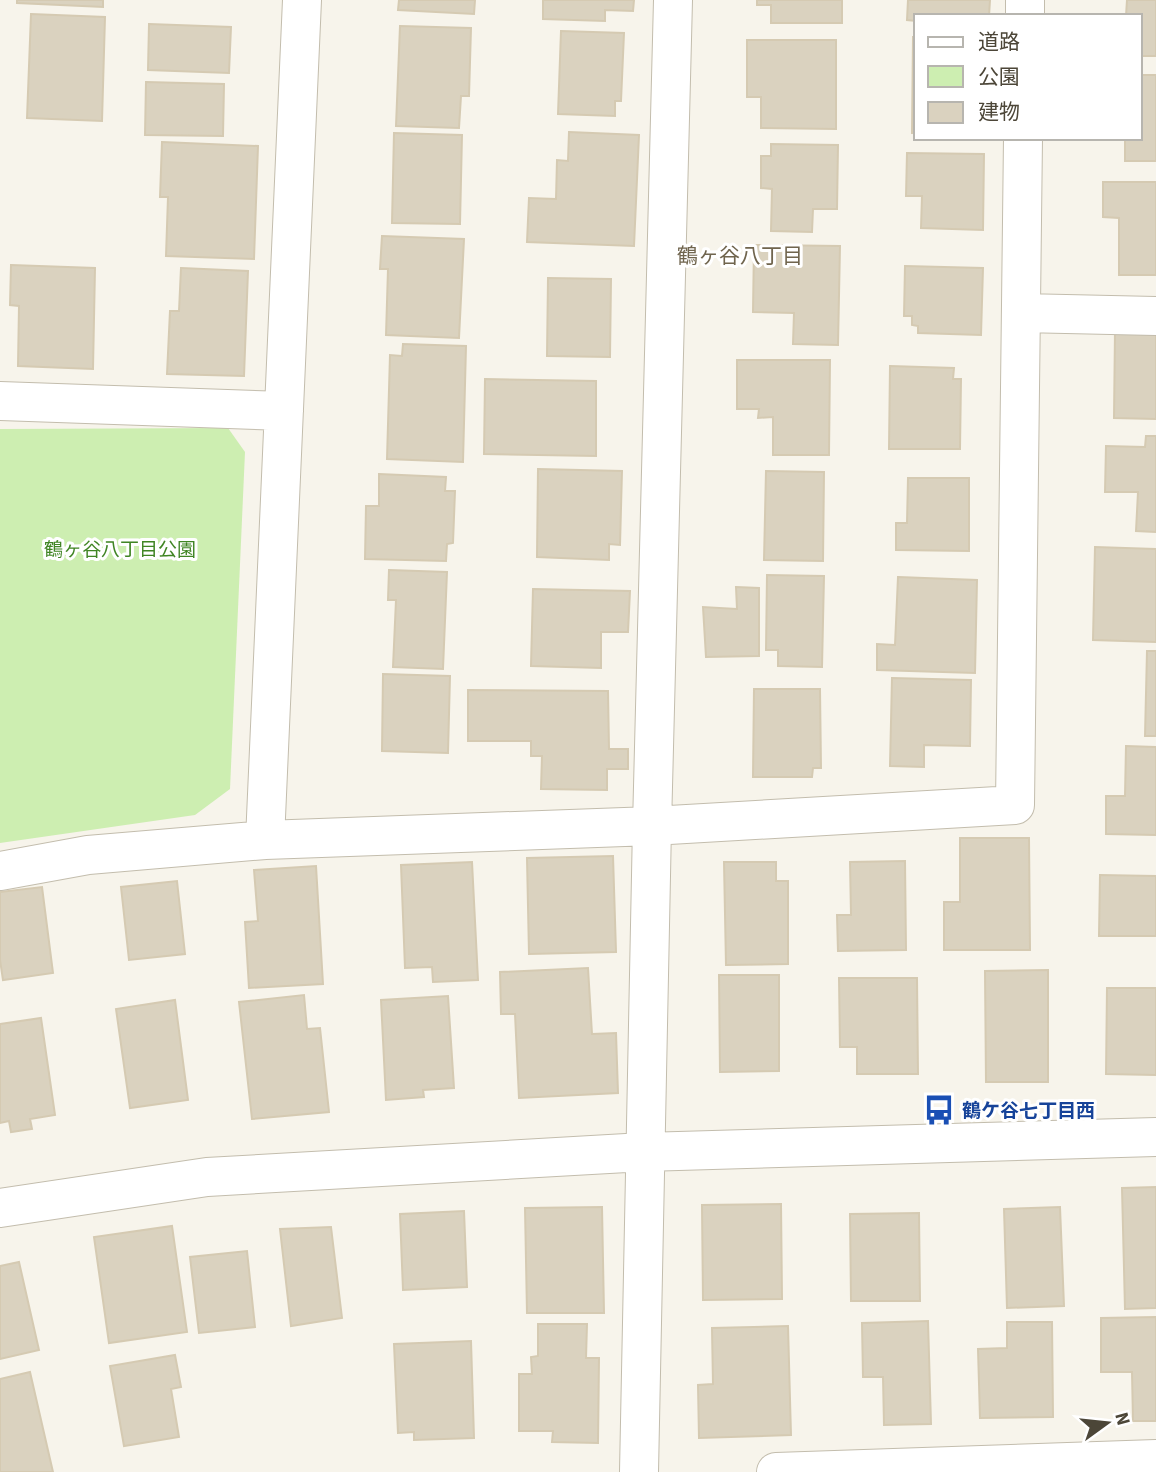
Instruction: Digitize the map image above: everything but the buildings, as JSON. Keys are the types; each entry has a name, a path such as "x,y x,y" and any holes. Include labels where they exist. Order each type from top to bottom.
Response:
{"street":[{"path":"265,840 302,0"},
{"path":"639,1472 644,1152 673,0"},
{"path":"0,871 88,855 265,840 652,826 1015,805 1023,140"},
{"path":"1021,313 1156,316"},
{"path":"0,401 284,411"},
{"path":"0,1209 207,1177 644,1152 1156,1138"},
{"path":"776,1472 1002,1469 1156,1459"}],"green space":[{"name":"鶴ヶ谷八丁目公園","path":"228,428 245,452 230,789 195,815 0,843 0,429"}],"place":[{"name":"鶴ケ谷七丁目西","path":"939,1110"}],"district":[{"name":"鶴ヶ谷八丁目","path":"740,256"}]}
